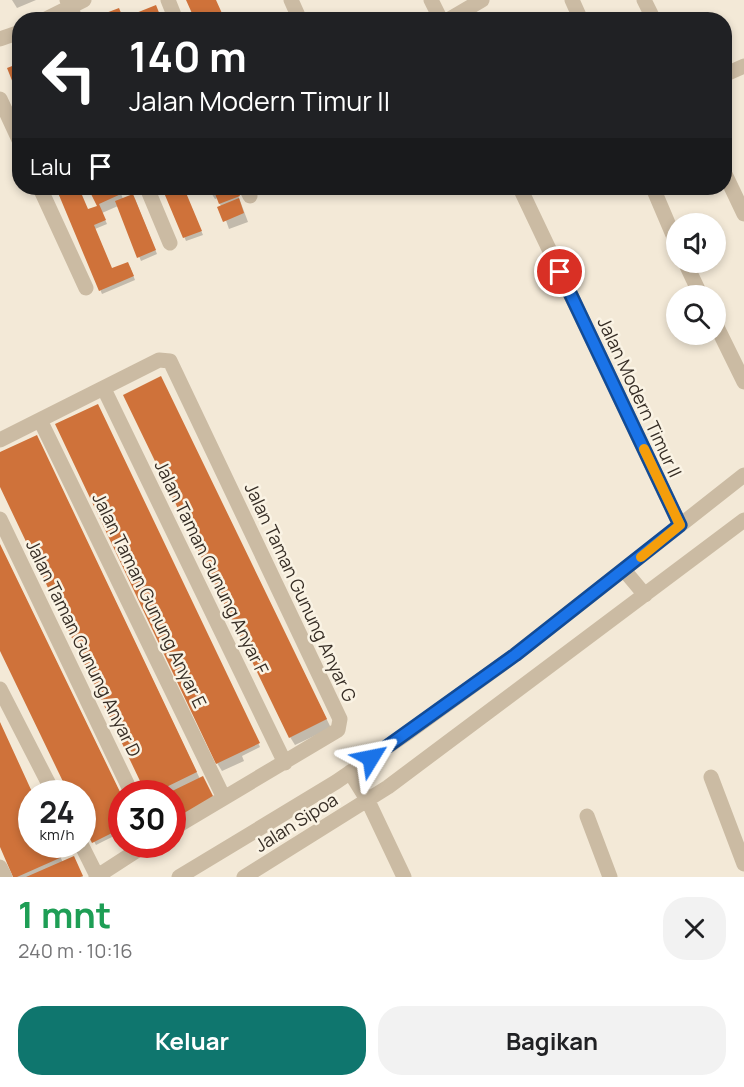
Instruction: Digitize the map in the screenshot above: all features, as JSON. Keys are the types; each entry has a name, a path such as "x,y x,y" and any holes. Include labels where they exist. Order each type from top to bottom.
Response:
{"street":[{"path":"462,12 482,0"},
{"path":"0,49 11,36"},
{"path":"0,99 12,125"},
{"path":"732,188 744,213"},
{"path":"43,195 86,288"},
{"path":"150,195 170,243"},
{"name":"Jalan Modern Timur II","path":"523,195 680,525"},
{"path":"656,195 666,219"},
{"path":"726,345 744,382"},
{"name":"Jalan Taman Gunung Anyar G","path":"104,389 159,360 170,361 340,719 338,730 186,821"},
{"path":"0,440 104,389"},
{"name":"Jalan Taman Gunung Anyar F","path":"104,389 285,763"},
{"name":"Jalan Taman Gunung Anyar E","path":"40,420 224,798"},
{"path":"179,877 350,772 515,655 744,475"},
{"name":"Jalan Taman Gunung Anyar D","path":"0,519 125,780"},
{"name":"Jalan Sipoa","path":"244,877 368,801 533,681 744,520"},
{"path":"624,570 645,595"},
{"path":"0,689 47,780"},
{"path":"350,772 368,801 404,877"},
{"path":"711,777 744,864"},
{"path":"587,816 610,877"},
{"path":"88,858 97,877 126,858"},
{"path":"0,867 5,877"}],"building":[{"path":"186,0 216,0 221,12 191,12"},
{"path":"156,5 159,12 138,12"},
{"path":"119,8 121,12 108,12"},
{"path":"12,66 12,80 7,68"},
{"path":"59,195 82,195 88,209 97,206 92,195 119,195 99,204 106,220 94,225 112,268 128,262 134,276 99,291"},
{"path":"133,195 156,250 137,258 115,201"},
{"path":"165,195 187,195 202,231 183,238"},
{"path":"216,195 240,196 219,204"},
{"path":"239,198 244,213 223,222 217,207"},
{"path":"161,376 327,719 289,738 123,395"},
{"path":"98,404 260,743 216,764 55,424"},
{"path":"37,435 197,772 181,780 139,780 0,487 0,452"},
{"path":"0,544 114,780 108,780 108,835 96,841 96,780 62,780 0,651"},
{"path":"0,722 27,780 18,780 18,858 60,858 13,877 0,847"},
{"path":"203,776 215,800 186,814 186,784"},
{"path":"69,858 75,858 83,876 80,877 26,877"}],"slow traffic":[{"path":"641,557 680,525 644,449"}],"route":[{"path":"371,758 515,655 680,525 560,272"}]}
